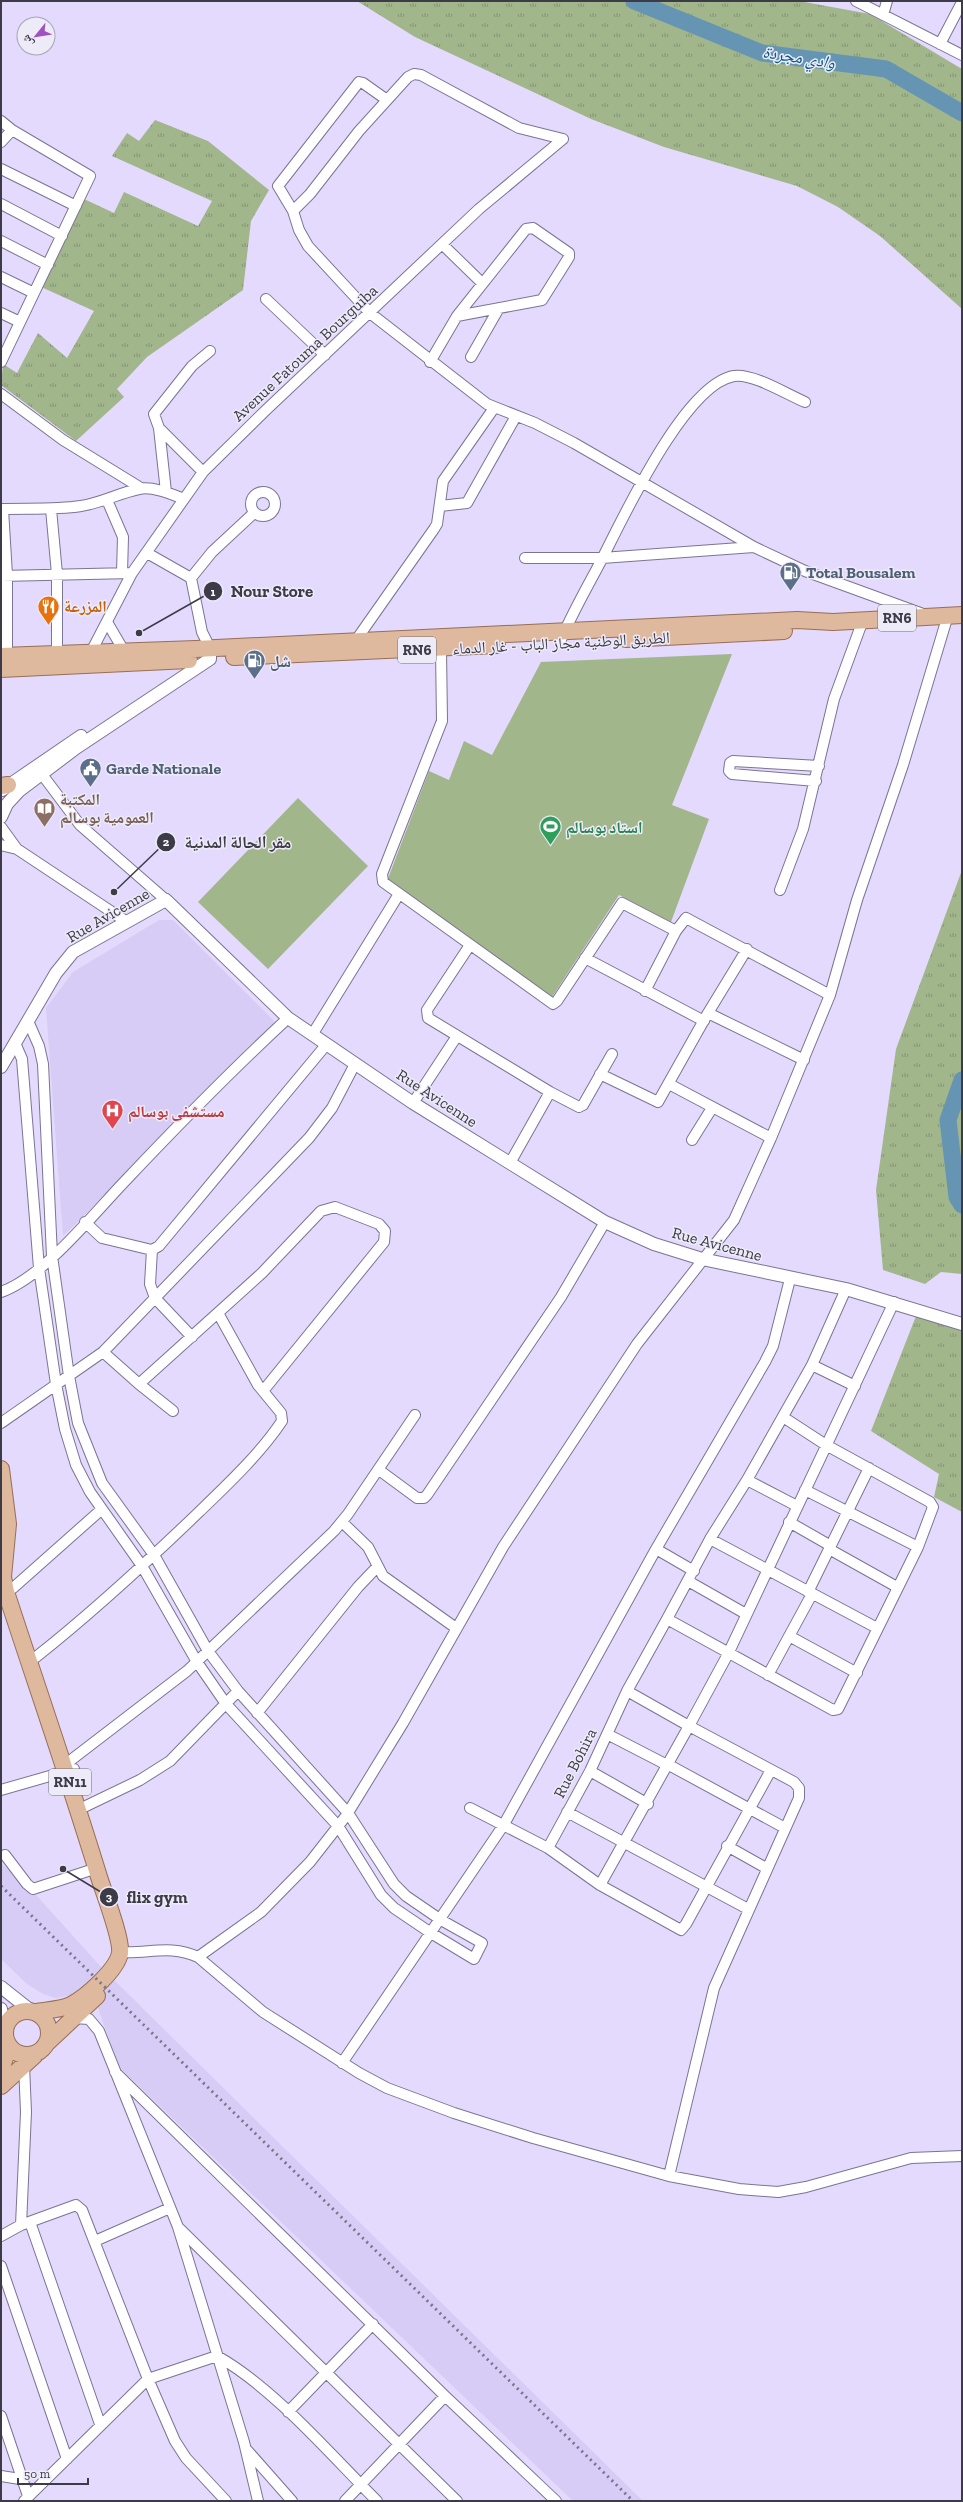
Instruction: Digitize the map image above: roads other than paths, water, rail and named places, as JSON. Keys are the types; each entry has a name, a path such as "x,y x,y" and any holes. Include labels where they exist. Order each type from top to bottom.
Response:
{"main road":[{"name":"الطريق الوطنية مجاز الباب - غار الدماء","path":"3,660 202,654 719,629 798,630 833,622 955,615"},
{"name":"الطريق الوطنية مجاز الباب - غار الدماء","path":"352,646 441,650 476,641"},
{"name":"الطريق الوطنية مجاز الباب - غار الدماء","path":"3,660 57,654 124,651 202,654"},
{"name":"RN11","path":"1,1469 8,1524 6,1592 86,1806 125,1927 125,1952"},
{"name":"RN11","path":"7,1575 36,1657 70,1766 97,1868 125,1952"},
{"path":"1,2070 13,2017 33,2011 57,2009 70,2005 86,1995 113,1968 125,1952"},
{"path":"1,2086 42,2050 73,2018 106,1988 127,1962 125,1952"},
{"path":"33,2011 44,2019 48,2026 50,2035 48,2043"},
{"path":"7,2039 18,2054 29,2060"}],"street":[{"path":"856,1 962,55"},
{"path":"883,15 887,1"},
{"path":"940,44 962,2"},
{"name":"Avenue Fatouma Bourguiba","path":"91,652 107,622 127,573 147,553 202,472 479,209 564,139 520,128 421,75 410,75 387,100"},
{"path":"293,210 387,100 363,82 357,84 279,183 279,189 293,210 299,230 308,246 370,312 430,362 494,408 516,416 574,442 754,547 805,571 928,616"},
{"path":"1,121 12,130 89,174 76,206 48,265 20,322 4,349 1,362"},
{"path":"1,142 12,130"},
{"path":"1,169 76,206"},
{"path":"1,204 62,236"},
{"path":"430,362 457,316 523,232 529,228 569,253 569,257 542,300 457,316"},
{"path":"1,241 48,265"},
{"path":"442,244 482,283"},
{"path":"1,277 34,293"},
{"path":"266,299 325,355"},
{"path":"471,357 499,308"},
{"path":"1,313 20,322"},
{"path":"202,472 159,428 153,417 155,411 197,360 210,351"},
{"path":"562,637 642,482 684,415 705,393 726,378 736,376 746,377 805,402"},
{"path":"1,394 63,440 141,488 166,492 184,499"},
{"path":"352,646 434,529 440,506 443,481 494,408"},
{"path":"440,506 467,502 516,416"},
{"path":"159,428 166,492"},
{"path":"3,660 4,575 2,509 52,509 107,500 141,488"},
{"path":"4,575 127,573 123,537 107,500"},
{"path":"52,509 57,574 57,654"},
{"path":"191,578 212,552 254,512"},
{"path":"526,558 602,558 754,547"},
{"path":"147,553 191,578 202,632 202,654"},
{"path":"198,1957 261,1912 306,1867 348,1813 399,1730 503,1547 637,1344 734,1220 772,1138 830,995 857,900 955,615"},
{"path":"780,890 803,829 816,781 834,699 863,620"},
{"path":"107,622 124,651"},
{"path":"441,650 442,721 382,874 383,882 553,1004 557,1001 624,902 676,931"},
{"path":"3,787 39,770 202,654"},
{"path":"1,817 13,797 39,770 202,654"},
{"path":"816,781 732,774 729,771 730,764 733,761 819,766"},
{"path":"39,770 80,825 166,900"},
{"path":"1,827 17,849"},
{"path":"1,845 17,849 127,922"},
{"path":"312,1035 399,894"},
{"name":"Rue Avicenne","path":"1,1067 56,974 73,952 166,900 288,1018 413,1103 605,1222 654,1244 702,1259 790,1279 846,1289 894,1302 962,1324"},
{"path":"645,991 676,931 686,918 747,949 830,995"},
{"path":"470,944 426,1013 428,1018 550,1092 576,1106 581,1106 612,1054"},
{"path":"600,1074 656,1102 660,1100 706,1017 747,949"},
{"path":"585,958 645,991 804,1060"},
{"path":"1,1292 17,1286 52,1256 198,1104 288,1018"},
{"path":"15,1043 22,1059 39,1268 56,1384 65,1429 76,1465 90,1492 142,1566 197,1662 226,1704 338,1826 381,1895 394,1908 474,1959 482,1943 441,1920 406,1896 394,1884 348,1813 238,1691 208,1651 154,1555 102,1483 78,1423 69,1376 52,1256 43,1064 38,1046 28,1021"},
{"path":"413,1103 457,1036"},
{"path":"85,1222 102,1238 152,1250 159,1246 218,1178 326,1045"},
{"path":"1,1423 103,1352 309,1138 332,1108 355,1064"},
{"path":"669,1084 712,1108 772,1138"},
{"path":"510,1163 550,1092"},
{"path":"692,1140 712,1108"},
{"path":"139,1384 262,1273 321,1211 335,1207 379,1224 385,1231 384,1242 263,1392"},
{"path":"379,1470 417,1498 424,1498 561,1297 605,1222"},
{"path":"152,1250 150,1284 155,1298 192,1337"},
{"path":"342,2063 441,1920 503,1826 656,1549 765,1362 773,1346 790,1279"},
{"name":"Rue Bohira","path":"548,1848 590,1771 628,1691 710,1539 747,1480 812,1365 846,1289"},
{"path":"600,1885 648,1804 728,1654 894,1302"},
{"path":"36,1657 80,1622 154,1555 228,1484 282,1421 281,1413 263,1392 218,1313"},
{"path":"103,1352 139,1384 173,1411"},
{"path":"812,1365 855,1386"},
{"path":"1,1790 70,1766 197,1662 342,1522 379,1470 415,1415"},
{"path":"667,1619 728,1654 835,1710 856,1673 918,1547 932,1510 932,1505 826,1445 783,1417"},
{"path":"768,1675 810,1593 830,1547 869,1468"},
{"path":"747,1480 797,1506"},
{"path":"805,1490 918,1547"},
{"path":"7,1575 102,1509"},
{"path":"342,1522 368,1547 383,1576 456,1628"},
{"path":"789,1522 897,1587"},
{"path":"710,1539 877,1628"},
{"path":"656,1549 694,1571"},
{"path":"257,1713 358,1587 377,1567"},
{"path":"688,1581 746,1614"},
{"path":"789,1636 856,1673"},
{"path":"86,1806 140,1780 170,1761 238,1691"},
{"path":"628,1691 689,1726 794,1782 800,1790 785,1828 714,1988 669,2176"},
{"path":"607,1734 785,1828"},
{"path":"470,1808 548,1848 600,1885 681,1930 685,1926 727,1846 771,1770"},
{"path":"590,1771 648,1804"},
{"path":"567,1812 706,1888 748,1909"},
{"path":"727,1846 766,1868"},
{"path":"5,1855 27,1884 33,1889 97,1868"},
{"path":"125,1952 176,1949 198,1957 263,2012 342,2063 387,2088 454,2112 669,2176 739,2189 778,2192 806,2187 911,2158 962,2156"},
{"path":"1,1987 33,2011"},
{"path":"1,2009 7,2039"},
{"path":"73,2018 88,2019 96,2025 178,2227 245,2449 258,2501"},
{"path":"29,2060 26,2112 26,2223 100,2424"},
{"path":"115,2072 445,2396 556,2501"},
{"path":"1,2236 26,2223 76,2205 86,2216 148,2379 181,2451 226,2501"},
{"path":"95,2241 170,2208"},
{"path":"178,2227 399,2443 456,2501"},
{"path":"1,2266 67,2459"},
{"path":"288,2412 373,2324"},
{"path":"1,2416 26,2499 100,2424 148,2379 217,2356"},
{"path":"217,2356 241,2371 288,2412 377,2501"},
{"path":"345,2501 445,2396"},
{"path":"245,2449 292,2501"},
{"path":"1,2476 20,2479"}],"waterway":[{"name":"وادي مجردة","path":"634,1 762,53 886,69 962,113"},
{"name":"وادي مجردة","path":"962,1080 948,1120 957,1197 962,1205"}],"railway":[{"path":"1,1886 633,2501"}],"place":[{"name":"Total Bousalem","path":"791,592"},
{"name":"المزرعة","path":"49,626"},
{"name":"Nour Store","path":"139,633"},
{"name":"شل","path":"255,680"},
{"name":"Garde Nationale","path":"91,788"},
{"name":"المكتبة العمومية بوسالم","path":"44,828"},
{"name":"استاد بوسالم","path":"550,846"},
{"name":"مقر الحالة المدنية","path":"114,892"},
{"name":"مستشفى بوسالم","path":"113,1130"},
{"name":"flix gym","path":"63,1869"}]}
